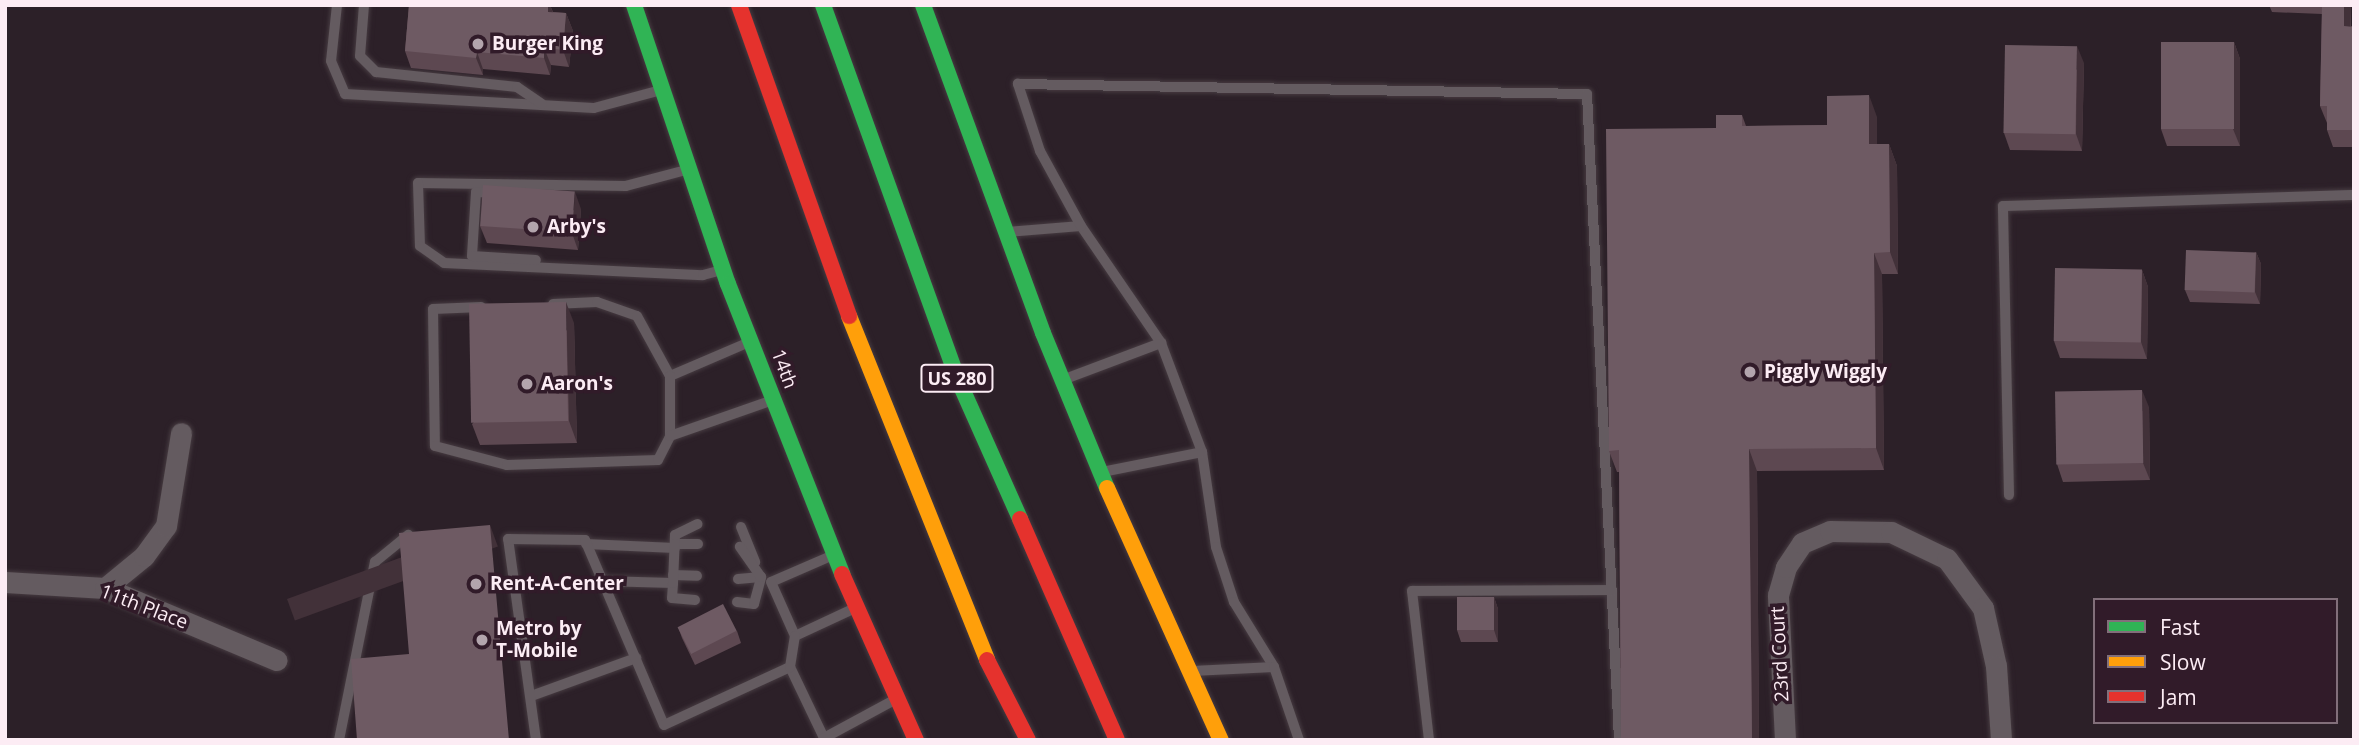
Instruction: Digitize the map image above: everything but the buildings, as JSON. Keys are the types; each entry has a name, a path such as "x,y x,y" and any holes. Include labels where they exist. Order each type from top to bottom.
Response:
{"main road":[{"name":"14th","path":"634,5 723,270 833,555 916,740"},
{"path":"739,5 814,226 920,501 985,656 1028,740"},
{"name":"US 280","path":"823,5 891,204 956,375 1117,740"},
{"path":"923,5 1004,232 1062,380 1100,472 1222,740"}],"street":[{"path":"105,588 144,556 166,526 181,433"},
{"name":"23rd Court","path":"1785,740 1777,595 1786,566 1802,543 1829,531 1891,532 1947,559 1983,608 1996,666 2001,740"},
{"name":"11th Place","path":"5,582 105,588 276,660"}],"lane":[{"path":"337,5 331,61 345,94 594,108 662,90"},
{"path":"365,5 360,56 376,72 517,87 543,105"},
{"path":"1299,740 1274,667 1234,602 1216,547 1202,452 1161,343 1081,226 1040,151 1018,84 1587,94 1619,740"},
{"path":"689,169 626,186 418,183 421,246 444,263 703,275 723,270"},
{"path":"596,186 561,198 476,192 472,256 583,263 597,270"},
{"path":"2009,495 2003,206 2354,195"},
{"path":"1004,232 1081,226"},
{"path":"488,307 433,309 435,446 507,465 658,460 670,436 670,376 637,316 597,302 542,305"},
{"path":"670,376 751,342"},
{"path":"1062,380 1161,343"},
{"path":"670,436 773,400"},
{"path":"1100,472 1202,452"},
{"path":"695,600 672,598 676,536 698,524"},
{"path":"741,527 795,636 790,667 825,739 897,698"},
{"path":"339,740 375,562 410,533 422,534"},
{"path":"496,538 584,540 664,725 790,667"},
{"path":"508,539 537,740"},
{"path":"586,544 698,544"},
{"path":"740,547 766,579"},
{"path":"738,579 766,579 833,555"},
{"path":"602,581 696,576"},
{"path":"737,602 754,604 766,579"},
{"path":"1429,740 1412,591 1612,590"},
{"path":"795,636 857,607"},
{"path":"531,696 636,658"},
{"path":"1189,671 1274,667"}],"traffic: fast":[{"path":"634,5 728,284 842,574"},
{"path":"823,5 956,375 1020,519"},
{"path":"923,5 1043,333 1107,488"}],"traffic: slow":[{"path":"849,316 987,660"},
{"path":"1107,488 1221,740"}],"traffic: jam":[{"path":"739,5 849,316"},
{"path":"1020,519 1117,740"},
{"path":"842,574 916,740"},
{"path":"987,660 1028,740"}],"place":[{"name":"Burger King","path":"478,44"},
{"name":"Arby's","path":"533,227"},
{"name":"Piggly Wiggly","path":"1750,372"},
{"name":"Aaron's","path":"527,384"},
{"name":"Rent-A-Center","path":"476,584"},
{"name":"Metro by T-Mobile","path":"482,640"}]}
